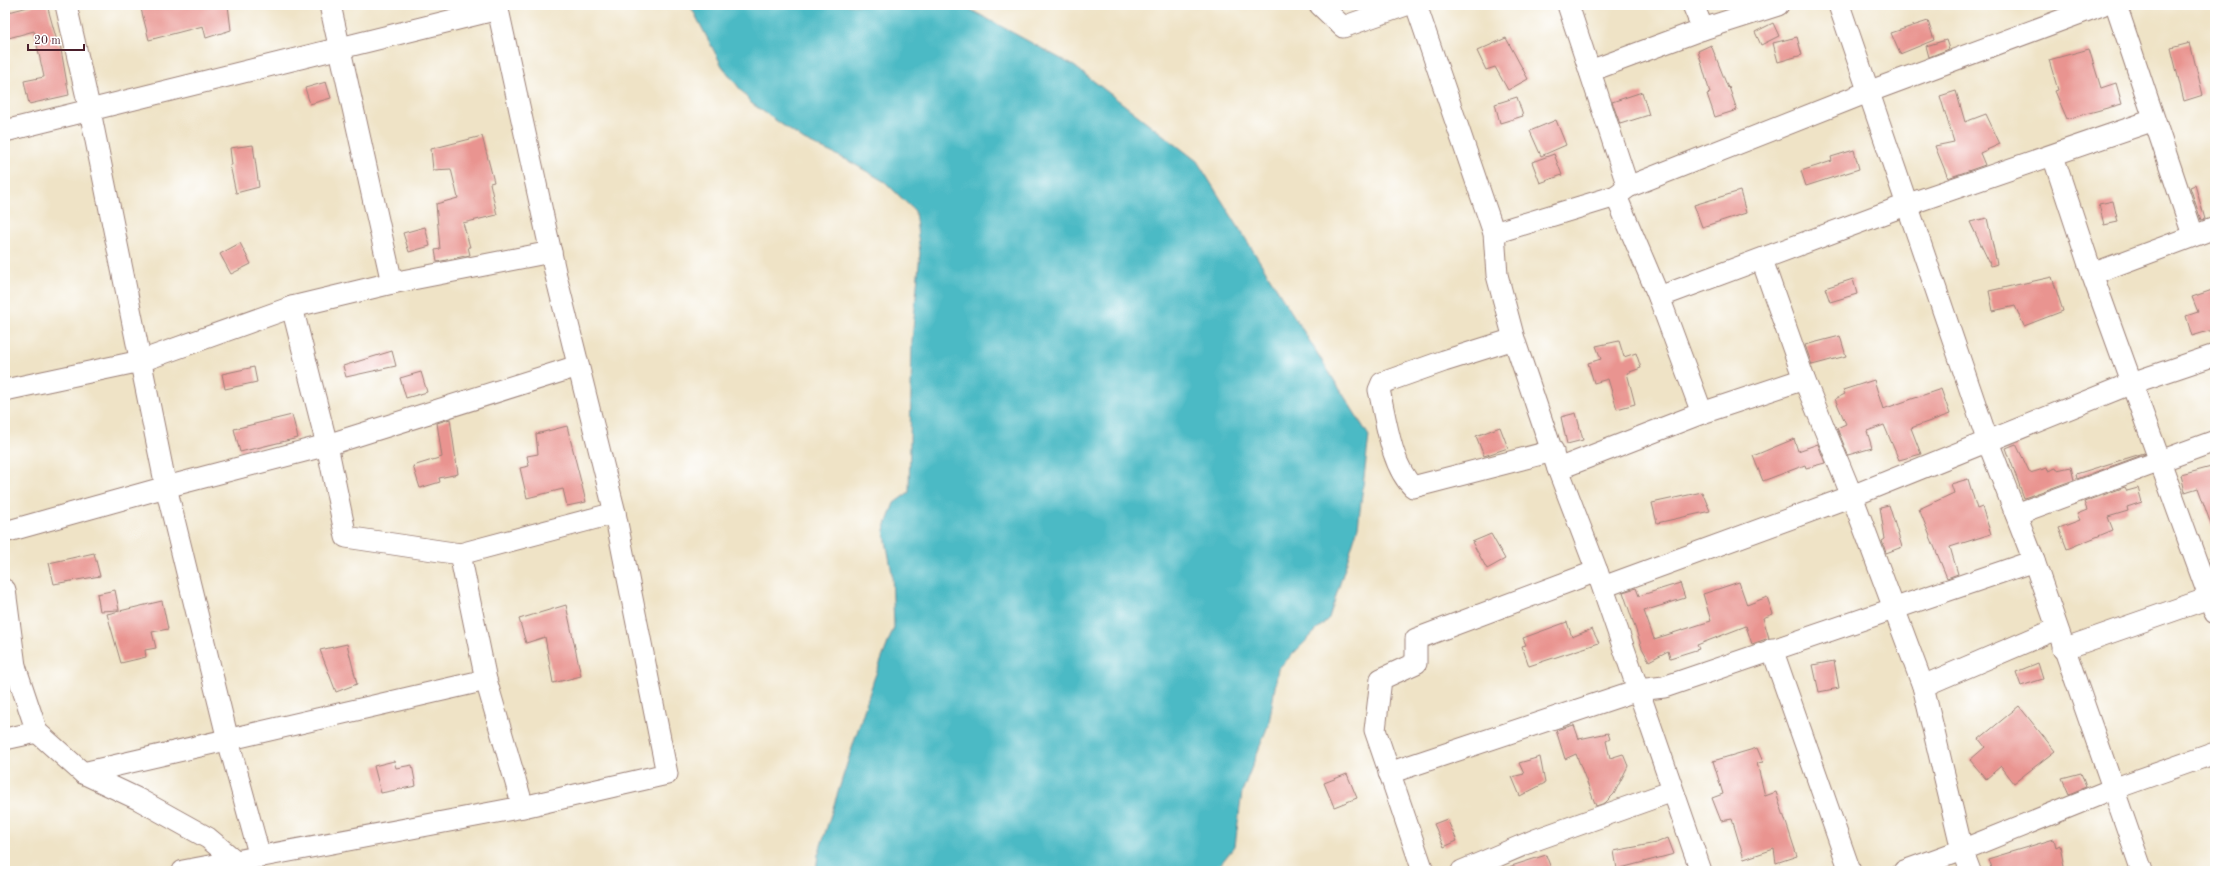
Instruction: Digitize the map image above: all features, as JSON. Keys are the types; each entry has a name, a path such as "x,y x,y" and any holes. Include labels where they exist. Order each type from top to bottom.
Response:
{"street":[{"path":"66,5 90,111 166,487 228,740 248,863"},
{"path":"330,5 392,283"},
{"path":"1320,5 1343,27 1406,5"},
{"path":"1416,5 1494,233 1497,275 1514,339 1556,460 1600,579 1701,871"},
{"path":"1568,5 1590,71 1622,191 1702,413"},
{"path":"1693,5 1703,29"},
{"path":"1590,71 1703,29 1778,5"},
{"path":"1839,5 1988,442 2034,561 2056,629 2142,871"},
{"path":"1494,233 1622,191 1868,92 2102,5"},
{"path":"2116,5 2193,236"},
{"path":"5,131 340,48 497,7 551,252 615,513 667,774 524,807 248,863 183,871"},
{"path":"1659,297 1762,260 1906,205 2053,156 2154,120"},
{"path":"2053,156 2092,274 2213,602 2063,649"},
{"path":"2092,274 2215,228"},
{"path":"5,390 141,361 292,307 392,283 551,252"},
{"path":"1762,260 1804,379 1852,496 1923,686 1962,850 1970,871"},
{"path":"292,307 327,445 346,537 460,554 615,513"},
{"path":"1514,339 1444,361 1382,383 1380,390 1392,448 1408,482 1414,487 1556,460 1804,379"},
{"path":"1424,871 1375,730 1381,679 1416,663 1416,638 1852,496 2132,383 2215,355"},
{"path":"5,532 166,487 327,445 578,366"},
{"path":"2016,514 2215,441"},
{"path":"460,554 486,680 524,807"},
{"path":"1389,773 1638,690 1664,687 2034,561"},
{"path":"5,590 10,664 37,732 84,773 138,799 208,838 248,863"},
{"path":"1923,686 2056,629"},
{"path":"1772,649 1850,871"},
{"path":"84,773 486,680"},
{"path":"5,739 37,732"},
{"path":"1904,871 1962,850 2113,789 2215,753"},
{"path":"1462,871 1535,840 1673,791"}],"water":[{"path":"690,5 962,5 1074,66 1197,161 1369,436 1358,527 1329,618 1278,669 1269,723 1242,792 1235,846 1215,871 816,871 818,855 874,679 894,627 892,573 884,530 894,503 909,492 912,340 920,253 915,211 885,182 847,160 804,140 751,103 722,66"}],"building":[{"path":"36,5 47,5 58,45 60,44 69,95 29,104 24,81 44,77 34,31 5,39 5,13"},
{"path":"140,5 228,5 231,30 206,38 203,26 149,40"},
{"path":"1928,21 1934,40 1900,54 1891,33"},
{"path":"1773,23 1779,36 1761,45 1755,32"},
{"path":"1797,37 1802,55 1778,62 1773,43"},
{"path":"1506,38 1528,79 1508,90 1495,67 1486,70 1477,51"},
{"path":"1946,40 1949,49 1929,57 1926,46"},
{"path":"2190,43 2203,95 2184,101 2171,48"},
{"path":"1711,45 1737,110 1715,117 1707,94 1710,93 1698,51"},
{"path":"2089,49 2101,88 2116,83 2122,104 2067,119 2055,91 2058,90 2049,60"},
{"path":"326,82 331,98 310,104 305,88"},
{"path":"1956,91 1965,122 1986,114 2000,144 1980,153 1985,165 1948,178 1935,146 1954,142 1940,96"},
{"path":"1642,92 1649,115 1620,124 1612,102"},
{"path":"1517,97 1523,116 1500,123 1495,104"},
{"path":"1556,120 1566,145 1541,156 1530,131"},
{"path":"482,136 494,182 490,183 497,215 463,223 470,247 468,247 470,255 437,262 435,250 440,249 436,204 458,198 451,169 433,170 431,149"},
{"path":"253,145 259,187 236,193 230,165 232,165 230,148"},
{"path":"1854,150 1859,169 1806,186 1801,171 1832,161 1831,157"},
{"path":"1554,154 1562,175 1540,183 1532,162"},
{"path":"2195,185 2205,219 2201,220 2190,187"},
{"path":"1740,191 1746,213 1702,227 1694,205"},
{"path":"2113,201 2118,222 2104,225 2099,204"},
{"path":"1987,218 1997,264 1991,266 1970,222"},
{"path":"425,227 430,246 409,252 403,233"},
{"path":"240,243 251,264 231,274 220,254"},
{"path":"2052,277 2063,311 2024,326 2015,306 1993,311 1989,291"},
{"path":"1853,279 1857,294 1830,302 1825,288"},
{"path":"2215,289 2215,329 2192,336 2186,316 2198,312 2192,297"},
{"path":"1840,336 1846,356 1812,365 1805,345"},
{"path":"1619,341 1624,357 1636,353 1641,368 1627,373 1635,404 1617,409 1608,379 1594,383 1588,363 1601,359 1596,346"},
{"path":"392,351 396,366 346,377 343,366"},
{"path":"254,367 257,382 225,389 222,374"},
{"path":"421,372 427,392 406,398 400,378"},
{"path":"1874,380 1883,409 1941,389 1950,414 1911,428 1921,454 1899,460 1884,425 1867,431 1872,448 1848,455 1837,428 1846,424 1835,399 1845,394 1843,390"},
{"path":"1576,413 1583,440 1567,444 1561,417"},
{"path":"292,415 298,438 240,452 234,429"},
{"path":"450,419 458,474 439,478 440,482 420,488 413,466 442,457 437,423"},
{"path":"567,426 586,502 567,506 563,489 527,498 520,468 529,466 527,456 538,454 536,434"},
{"path":"1500,427 1508,448 1484,456 1476,436"},
{"path":"1794,439 1798,451 1818,444 1825,463 1806,468 1805,465 1763,481 1753,456"},
{"path":"2016,444 2030,473 2047,468 2048,471 2056,468 2057,470 2071,467 2074,480 2024,498 2006,448"},
{"path":"2144,453 2145,454 2077,479 2076,474"},
{"path":"2215,466 2215,529 2213,530 2198,488 2185,492 2181,475"},
{"path":"1968,479 1977,509 1982,507 1991,534 1950,547 1958,574 1947,578 1919,509 1954,493 1951,484"},
{"path":"2125,487 2127,491 2138,488 2142,502 2127,507 2128,511 2108,517 2113,530 2067,549 2059,528 2080,520 2077,514 2087,510 2084,502"},
{"path":"1702,492 1710,511 1657,523 1652,503"},
{"path":"1889,505 1902,547 1886,553 1882,541 1885,539 1880,507"},
{"path":"1491,534 1505,559 1487,569 1472,542"},
{"path":"94,553 100,576 54,584 49,563"},
{"path":"1739,582 1747,605 1767,597 1773,614 1763,618 1769,638 1752,644 1746,626 1697,645 1699,649 1670,658 1668,651 1649,661 1642,648 1623,592 1636,588 1639,596 1680,583 1685,598 1644,611 1654,639 1711,621 1703,594"},
{"path":"115,590 119,610 100,611 97,594"},
{"path":"162,601 168,629 152,632 156,648 145,650 146,657 121,663 107,614"},
{"path":"566,605 581,676 553,683 545,637 526,643 519,619"},
{"path":"1567,622 1572,637 1592,629 1599,643 1529,666 1522,646 1526,645 1523,638"},
{"path":"347,644 357,684 336,692 320,650"},
{"path":"1834,661 1839,688 1819,692 1813,665"},
{"path":"2038,663 2043,679 2021,686 2016,672"},
{"path":"2019,706 2055,751 2014,783 2001,766 1986,779 1970,760 1985,747 1979,739"},
{"path":"1574,725 1579,739 1608,733 1610,739 1606,741 1610,758 1623,754 1628,766 1614,794 1605,803 1596,806 1576,754 1565,759 1556,730"},
{"path":"1757,748 1763,762 1757,763 1765,796 1776,792 1797,856 1776,863 1774,849 1744,859 1732,819 1721,821 1712,798 1723,794 1713,761"},
{"path":"1540,757 1545,783 1520,796 1512,777 1524,774 1519,763"},
{"path":"394,761 396,768 412,765 416,786 381,793 374,766"},
{"path":"2081,773 2086,787 2069,794 2062,778"},
{"path":"1347,774 1357,798 1334,807 1324,783"},
{"path":"1447,819 1457,841 1444,847 1434,824"},
{"path":"1668,838 1674,854 1617,869 1614,851 1656,843"},
{"path":"2054,839 2056,847 2060,845 2065,871 1992,871 1988,859"},
{"path":"1546,855 1552,871 1505,871 1505,868"}]}
